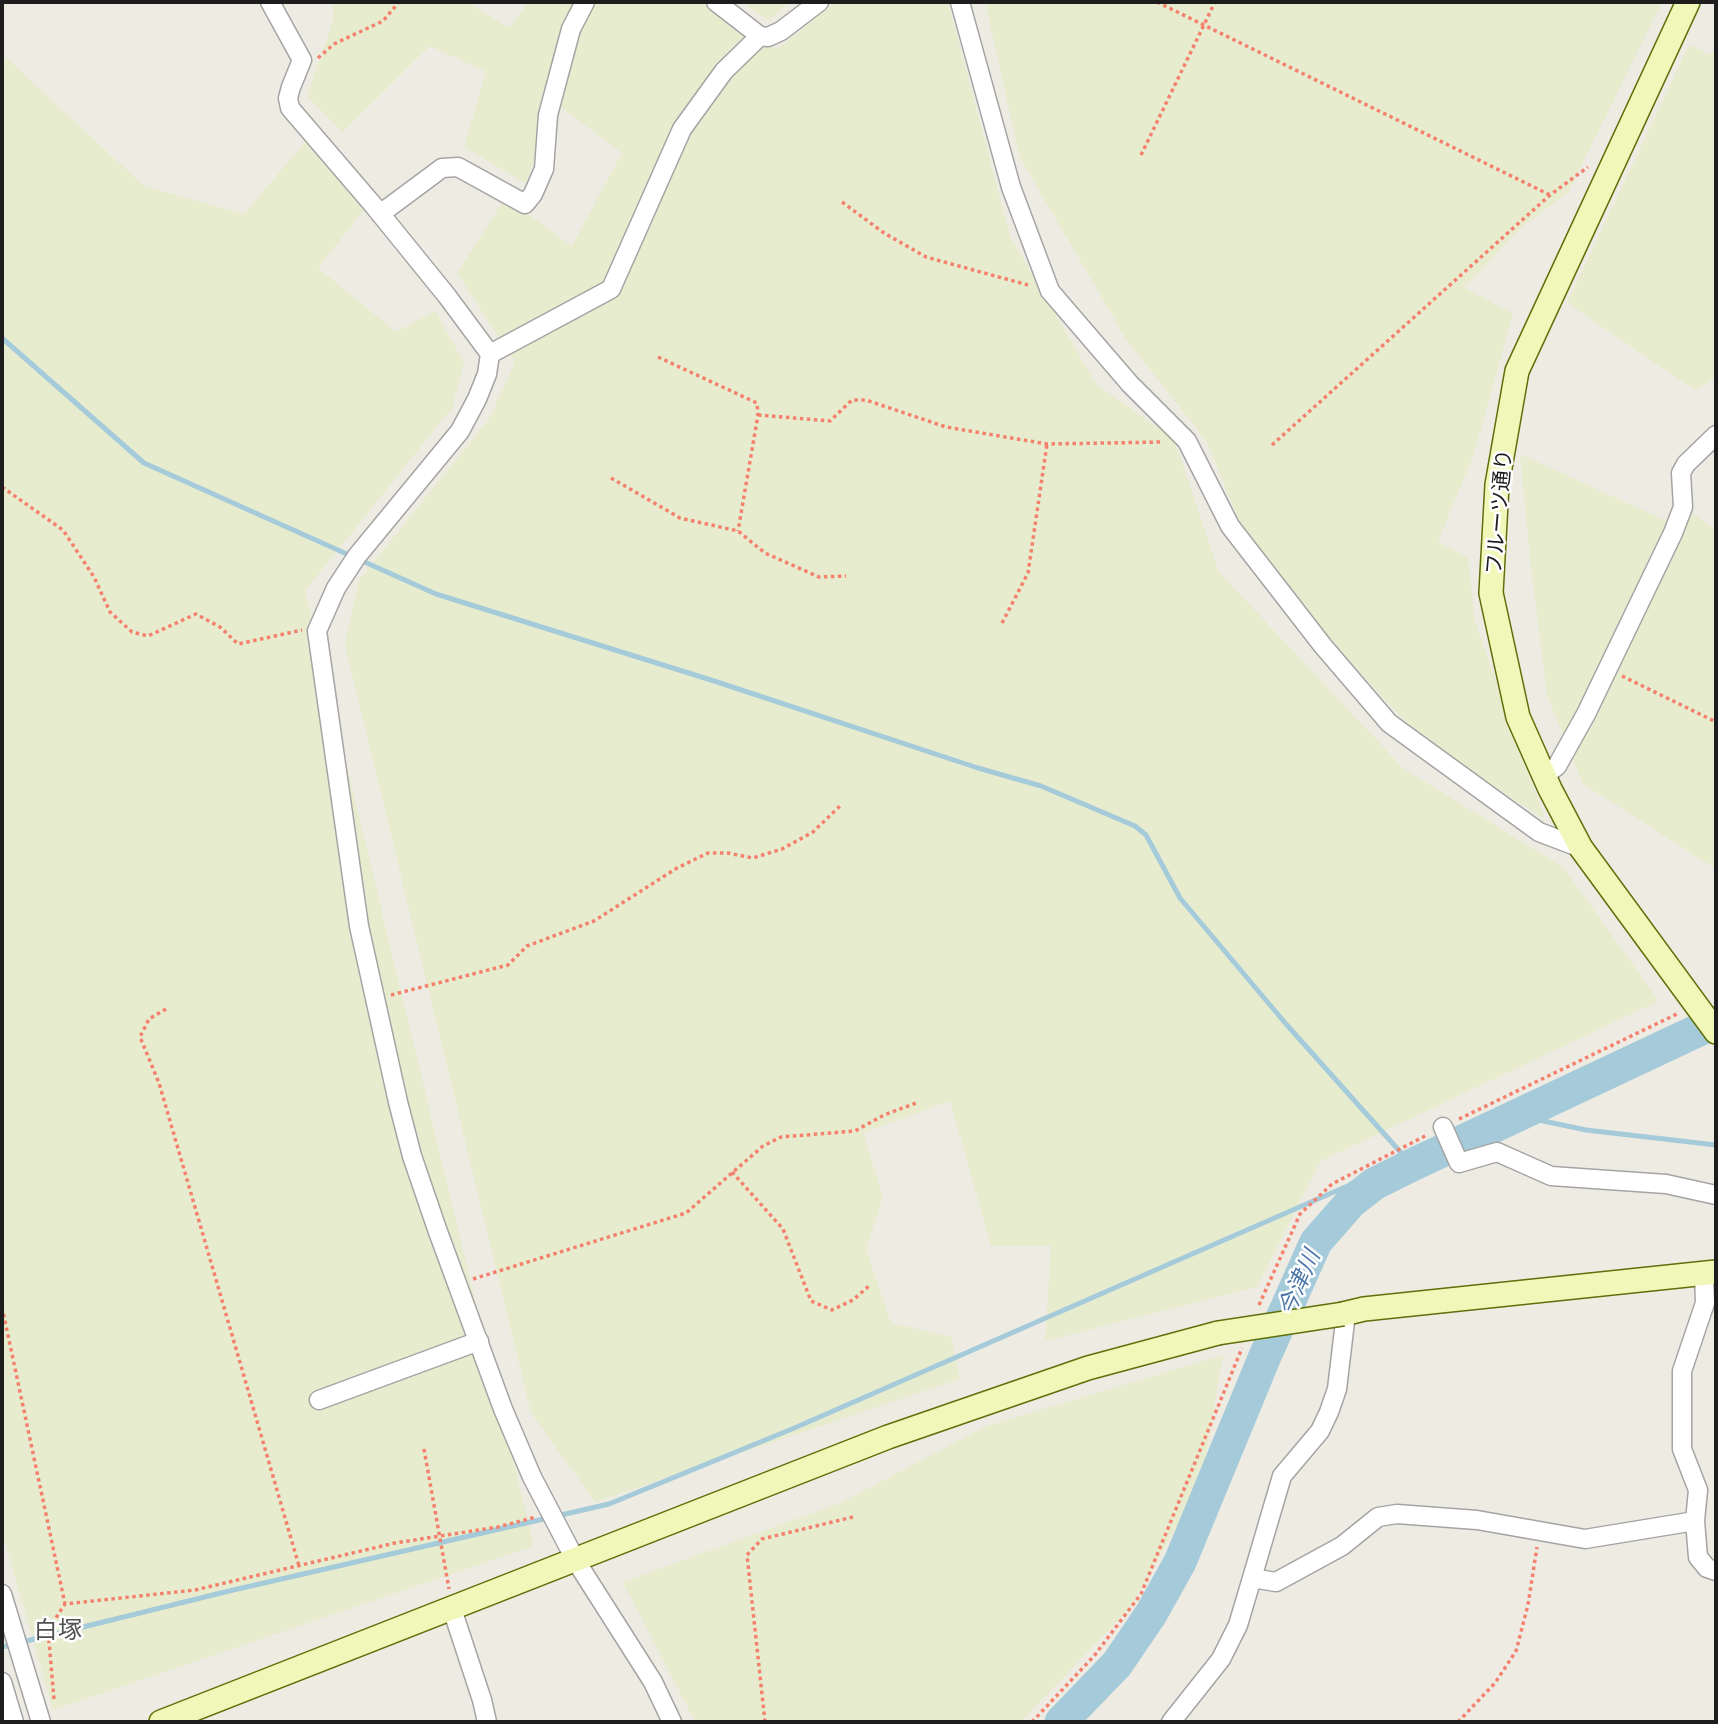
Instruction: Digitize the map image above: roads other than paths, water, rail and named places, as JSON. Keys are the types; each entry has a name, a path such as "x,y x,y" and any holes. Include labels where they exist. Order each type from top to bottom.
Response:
{"street":[{"path":"270,2 302,60 288,98 290,108 447,296 489,355 482,386 460,431 357,556 336,588 317,631 359,926 412,1156 518,1443 576,1561 653,1682 672,1722"},
{"path":"380,214 442,168 458,167 525,204 533,194 544,169 548,115 571,29 586,2"},
{"path":"716,2 761,36 768,37 781,31 819,2"},
{"path":"960,2 1011,187 1050,291 1130,384 1186,441 1230,526 1323,646 1389,723 1539,832 1581,848"},
{"name":"フルーツ通り","path":"1688,2 1517,371 1497,485 1491,593 1518,717 1581,848 1716,1032"},
{"path":"489,355 611,289 682,129 724,71 761,36"},
{"path":"1545,775 1557,766 1608,669 1673,533 1684,507 1681,474 1686,464 1716,435"},
{"path":"1443,1128 1459,1163 1497,1152 1551,1176 1666,1184 1716,1195"},
{"path":"161,1722 888,1437 1088,1368 1218,1333 1364,1309 1710,1273 1705,1303 1682,1371 1682,1448 1698,1490 1695,1521 1698,1557 1707,1568 1716,1571"},
{"path":"1171,1722 1221,1659 1238,1625 1282,1476 1320,1431 1329,1412 1337,1389 1345,1313"},
{"path":"319,1400 479,1341"},
{"path":"1252,1578 1276,1582 1342,1546 1378,1517 1397,1514 1477,1520 1586,1539 1695,1521"},
{"path":"2,1594 41,1722"},
{"path":"452,1609 487,1722"},
{"path":"2,1682 14,1722"}],"waterway":[{"path":"2,338 144,463 436,594 1041,786 1135,826 1146,835 1180,898 1286,1024 1412,1165"},
{"name":"今津川","path":"1061,1722 1117,1664 1151,1614 1180,1562 1265,1356 1316,1242 1351,1202 1374,1184 1412,1165 1716,1022"},
{"path":"1515,1115 1586,1130 1716,1145"},
{"path":"2,1647 229,1591 609,1504 792,1429 1359,1181 1406,1156"}],"district":[{"name":"白塚","path":"58,1630"}]}
